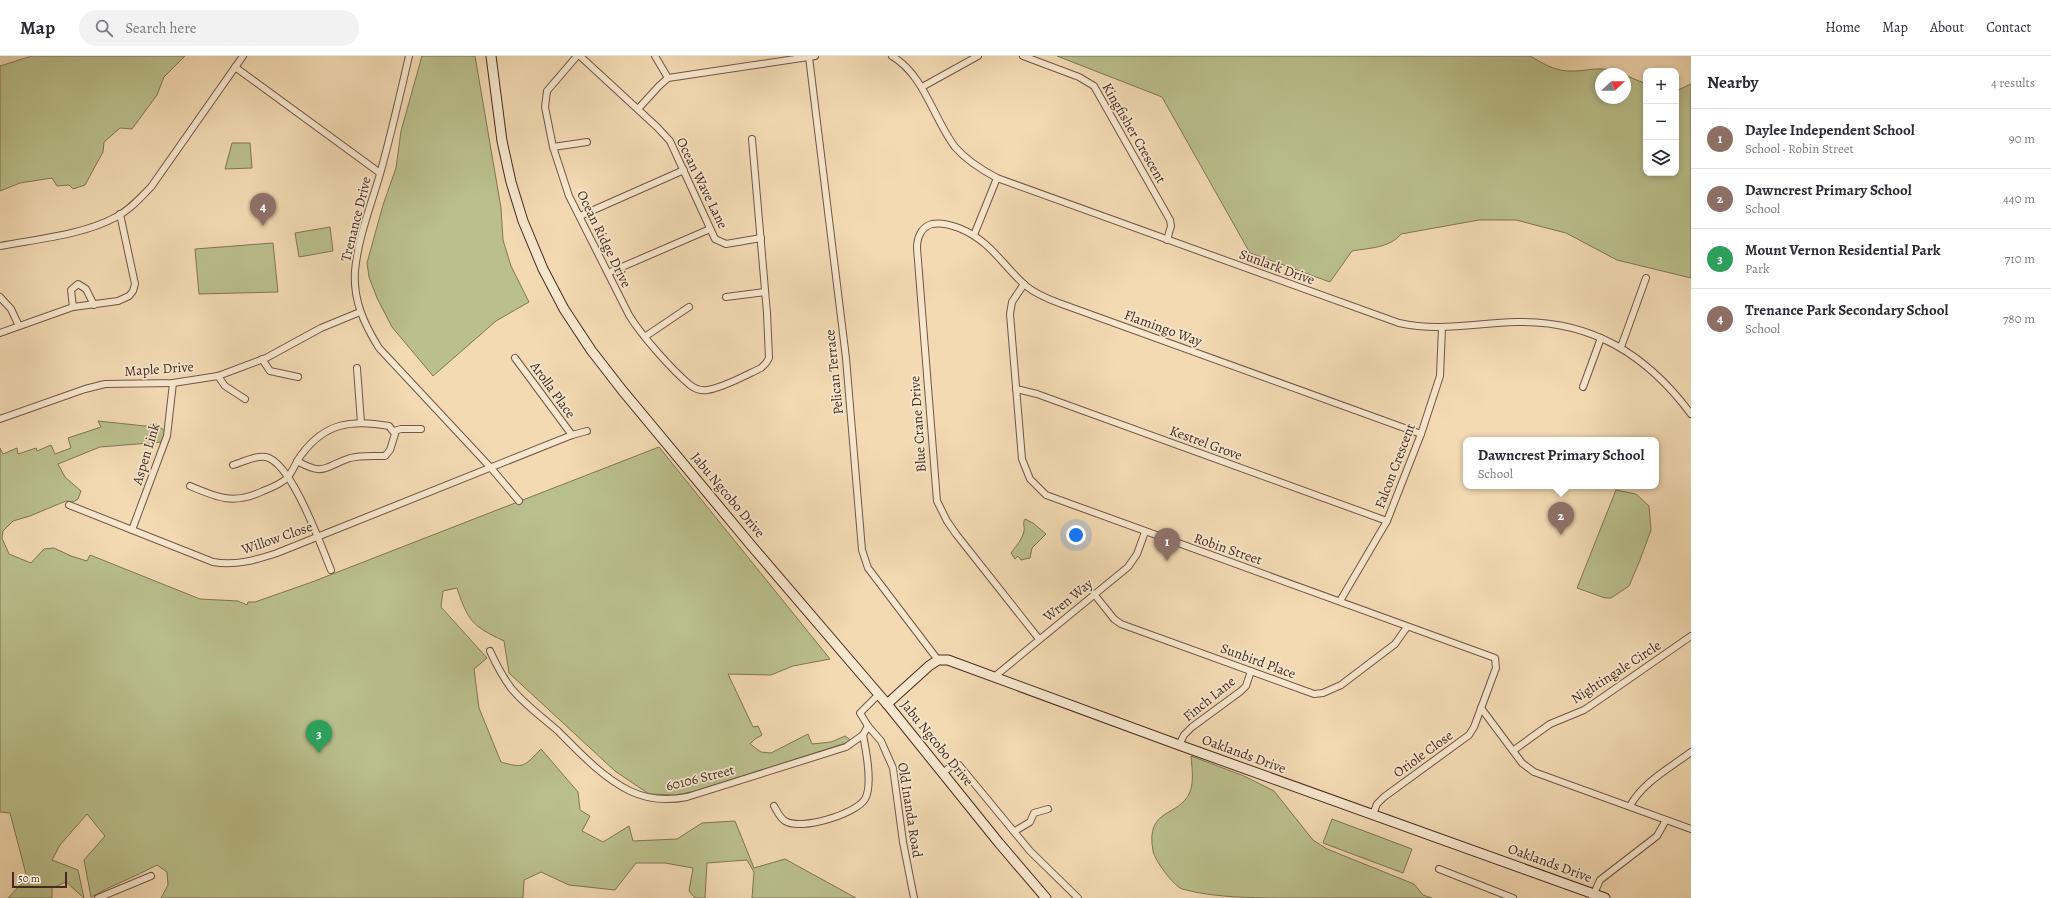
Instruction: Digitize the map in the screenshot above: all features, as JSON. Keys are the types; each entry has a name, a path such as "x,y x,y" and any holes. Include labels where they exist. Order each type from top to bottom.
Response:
{"main road":[{"name":"Jabu Ngcobo Drive","path":"491,56 502,141 511,182 523,221 543,269 564,309 591,350 622,390 879,694 1046,898"},
{"name":"Oaklands Drive","path":"938,660 948,660 1179,745 1373,814 1592,896 1605,898"},
{"path":"887,704 938,660"}],"street":[{"path":"0,246 77,231 97,225 120,214 136,202 151,187 242,56"},
{"name":"Trenance Drive","path":"409,56 380,173 364,227 355,272 360,312 365,325 379,348 491,468 519,501"},
{"name":"Ocean Wave Lane","path":"578,56 666,135 684,170 715,239 726,244 761,238"},
{"name":"Ocean Ridge Drive","path":"578,56 555,80 545,96 545,107 553,147 565,185 629,315 637,328 690,385 703,390 716,388 761,368 766,363 770,347 752,139"},
{"path":"655,56 668,78"},
{"name":"Sunlark Drive","path":"892,56 910,71 922,87 955,146 975,165 997,178 1394,321 1412,326 1442,328 1516,322 1546,323 1571,328 1601,338 1621,347 1650,367 1674,391 1691,414"},
{"path":"922,87 978,56"},
{"name":"Kingfisher Crescent","path":"1024,56 1079,77 1094,86 1168,216 1171,226 1167,240"},
{"path":"638,110 668,78 812,57"},
{"name":"Pelican Terrace","path":"812,57 846,358 862,550 868,568 938,660"},
{"path":"235,67 380,173"},
{"path":"553,147 587,142"},
{"path":"580,216 684,170"},
{"path":"974,235 997,178"},
{"path":"0,333 73,307 118,301 129,296 133,291 134,280 120,214"},
{"name":"Blue Crane Drive","path":"974,235 954,226 936,224 924,228 918,238 917,244 935,493 946,521 1039,639"},
{"path":"608,273 710,229"},
{"name":"Flamingo Way","path":"974,235 989,246 1024,284 1035,292 1059,304 1421,434"},
{"path":"1621,347 1646,278"},
{"path":"73,307 71,290 78,284 86,289 94,305"},
{"name":"Robin Street","path":"1024,284 1010,308 1022,459 1025,470 1036,487 1046,495 1058,501 1340,601 1407,627 1495,658 1496,668 1481,708"},
{"path":"726,297 765,292"},
{"path":"0,297 11,309 19,326"},
{"path":"646,336 689,307"},
{"name":"Maple Drive","path":"0,419 84,389 105,384 173,383 218,376 262,359 321,328 360,312"},
{"name":"Falcon Crescent","path":"1340,601 1387,521 1421,434 1440,376 1442,328"},
{"path":"1583,387 1601,338"},
{"name":"Arolla Place","path":"516,358 572,435"},
{"path":"262,359 270,371 298,377"},
{"path":"357,368 361,423"},
{"path":"218,376 225,386 245,398"},
{"name":"Aspen Link","path":"132,530 167,436 173,383"},
{"name":"Kestrel Grove","path":"1016,389 1036,394 1387,521"},
{"path":"190,486 212,495 231,500 248,498 273,487 288,477 297,461 312,441 323,432 347,423 361,423 389,426 395,434 390,450 385,456 349,458 333,466 317,470 297,461"},
{"path":"394,432 402,429 421,429"},
{"name":"Arolla Place","path":"491,468 572,435 587,431"},
{"path":"233,465 265,457 277,461 303,503 331,570"},
{"name":"Willow Close","path":"68,505 205,560 223,564 258,560 491,468"},
{"name":"Wren Way","path":"994,677 1134,560 1145,532"},
{"name":"Sunbird Place","path":"1094,594 1114,619 1121,624 1314,694 1323,693 1340,685 1395,644 1407,627"},
{"name":"Nightingale Circle","path":"1514,750 1550,724 1584,710 1691,636"},
{"name":"60106 Street","path":"490,651 498,668 512,689 582,755 600,771 631,792 654,799 674,800 687,797 820,756 846,747 863,735 868,726"},
{"name":"Finch Lane","path":"1179,745 1184,735 1192,727 1246,686 1251,671"},
{"name":"Old Inanda Road","path":"879,694 860,713 868,726 881,741 893,768 903,842 914,898"},
{"path":"1481,708 1514,750 1522,763 1534,772 1691,829"},
{"name":"Oriole Close","path":"1373,814 1377,804 1384,797 1469,735 1474,727 1481,708"},
{"path":"774,806 786,821 795,824 827,821 860,804 865,800 868,793 868,768 863,735"},
{"path":"1630,806 1636,795 1645,787 1691,752"},
{"path":"943,773 951,766 958,765 1015,831 1030,851 1078,898"},
{"path":"1015,831 1030,822 1034,813 1048,809"},
{"path":"1592,896 1600,880 1656,836 1666,820"},
{"path":"1439,869 1513,898"},
{"path":"100,898 151,876"}],"green space":[{"path":"32,56 185,56 164,77 157,95 132,129 120,128 104,142 103,152 85,185 73,189 69,185 57,186 52,178 20,183 0,191 0,66"},
{"path":"422,56 475,56 501,208 503,240 511,266 529,302 496,321 433,376 392,327 377,298 369,277 367,263 383,205 396,168 401,131"},
{"path":"1057,56 1530,56 1548,66 1567,71 1595,69 1595,104 1631,104 1631,78 1643,83 1643,176 1679,176 1679,90 1691,84 1691,278 1617,260 1566,233 1516,220 1479,220 1401,234 1396,239 1385,245 1352,251 1330,282 1250,253 1162,97"},
{"path":"232,143 250,143 252,168 225,169"},
{"path":"330,227 333,251 299,257 295,233"},
{"path":"273,243 278,292 199,294 195,249"},
{"path":"98,421 145,426 156,424 165,431 162,442 100,447 58,464 65,477 81,491 78,499 73,502 66,501 30,516 13,521 3,531 2,538 9,554 31,563 44,549 54,548 71,556 87,561 90,555 200,599 238,601 247,605 248,602 255,602 312,582 659,447 830,659 793,666 771,675 728,674 753,727 758,726 762,735 750,744 761,752 771,753 808,734 812,744 831,742 845,736 852,741 696,791 675,795 649,794 615,771 509,673 504,641 485,631 473,621 464,608 457,588 443,591 441,607 487,658 474,669 479,708 501,762 515,765 524,764 541,749 578,792 580,810 590,816 582,831 603,842 629,826 633,841 677,839 702,823 735,821 754,868 785,859 856,898 752,898 754,872 747,860 707,863 705,898 695,898 689,891 693,868 665,863 636,863 615,890 569,885 541,872 524,880 523,898 161,898 168,885 167,872 157,865 91,897 84,860 105,836 87,814 60,845 52,860 78,870 84,898 66,882 52,888 52,898 8,898 27,878 10,813 0,812 0,448 3,454 17,448 18,454 36,448 37,451 51,445 55,454 71,448 68,438 101,427"},
{"path":"1616,490 1636,494 1649,506 1651,530 1629,586 1611,598 1605,598 1577,588"},
{"path":"1025,519 1033,523 1046,534 1032,548 1030,558 1021,560 1018,556 1015,559 1011,553 1019,543 1023,534"},
{"path":"1191,756 1244,776 1274,791 1313,840 1327,849 1414,884 1423,895 1432,898 1249,898 1195,892 1178,887 1169,878 1157,861 1153,851 1152,837 1154,827 1158,820 1185,800 1190,792 1192,779"},
{"path":"1332,819 1412,849 1403,873 1323,843"}],"place":[{"name":"Trenance Park Secondary School","path":"263,226"},
{"name":"Dawncrest Primary School","path":"1561,535"},
{"name":"Daylee Independent School","path":"1167,561"},
{"name":"Mount Vernon Residential Park","path":"319,753"}]}
